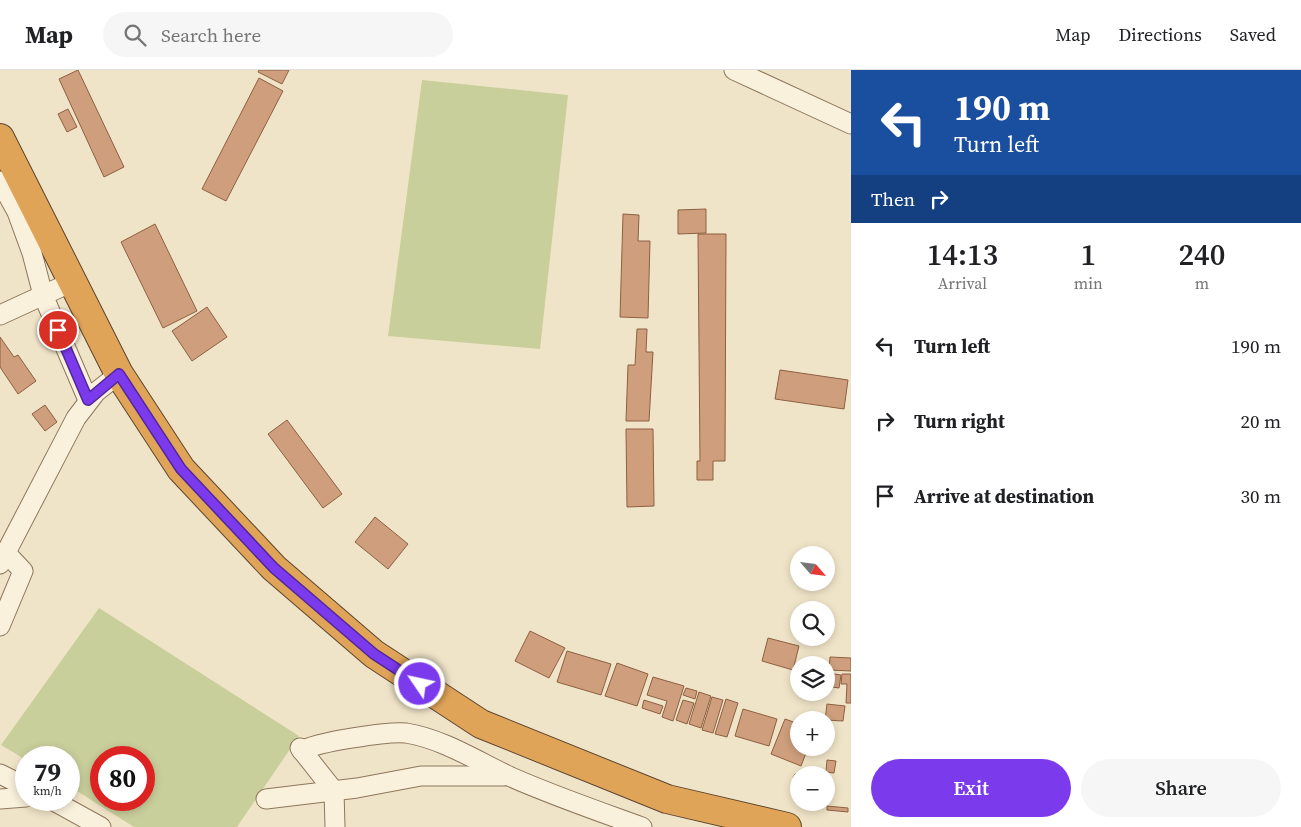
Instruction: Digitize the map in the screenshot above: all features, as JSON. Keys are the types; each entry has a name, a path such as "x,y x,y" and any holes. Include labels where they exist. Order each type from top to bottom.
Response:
{"highway":[{"path":"2,147 74,281 119,374 181,469 274,568 374,654 481,724 667,799 788,827"}],"street":[{"path":"734,70 851,123"},
{"path":"0,182 17,212 29,244 43,296 88,400"},
{"path":"0,315 74,281"},
{"path":"0,626 22,570 3,558 76,418 88,400 119,374"},
{"path":"335,827 334,790 301,750 333,741 404,733 432,739 551,794 642,827"},
{"path":"0,774 15,782"},
{"path":"266,799 421,776 510,776"},
{"path":"0,799 15,798"},
{"path":"72,811 101,827"}],"green space":[{"path":"422,80 568,95 540,349 388,336"},
{"path":"99,608 299,736 237,827 134,827 109,811 155,811 155,746 90,746 90,799 80,793 80,746 15,746 15,753 1,745"}],"building":[{"path":"78,70 124,167 104,177 59,79"},
{"path":"259,70 289,70 282,84 258,72"},
{"path":"259,78 283,91 226,201 202,189"},
{"path":"68,109 77,127 67,132 58,114"},
{"path":"706,209 706,233 678,234 678,210"},
{"path":"623,214 639,215 638,241 650,241 648,318 620,317"},
{"path":"155,224 197,311 163,328 121,242"},
{"path":"698,234 726,234 725,461 713,461 713,480 697,480 697,461 700,461"},
{"path":"207,307 227,337 192,361 172,331"},
{"path":"637,329 647,329 646,352 653,352 649,421 626,421 628,365 635,365"},
{"path":"0,337 14,357 18,355 36,381 18,394 0,367"},
{"path":"780,370 848,380 844,409 775,399"},
{"path":"45,405 57,422 45,431 32,414"},
{"path":"287,420 342,494 323,508 268,434"},
{"path":"626,429 653,429 654,506 627,507"},
{"path":"375,517 408,544 388,569 355,542"},
{"path":"530,631 565,648 549,678 515,661"},
{"path":"768,638 790,644 790,646 799,646 796,656 790,656 790,669 762,661"},
{"path":"567,651 611,664 601,695 557,682"},
{"path":"835,657 851,658 851,671 835,670"},
{"path":"617,663 648,674 637,706 605,696"},
{"path":"835,674 841,675 839,688 835,687"},
{"path":"842,674 851,674 851,703 846,703 847,684 841,684"},
{"path":"653,677 684,686 673,721 662,717 667,701 647,695"},
{"path":"686,688 697,691 695,699 683,695"},
{"path":"699,692 711,696 701,728 689,724"},
{"path":"712,697 723,700 713,733 702,730"},
{"path":"726,699 738,703 727,737 715,734"},
{"path":"644,700 663,706 660,714 642,708"},
{"path":"683,700 694,703 687,724 676,720"},
{"path":"827,704 845,706 843,721 835,721 835,711 826,711"},
{"path":"743,709 777,719 769,746 735,736"},
{"path":"785,719 790,721 790,756 805,756 801,766 771,754"},
{"path":"827,760 836,761 835,767 826,766"},
{"path":"835,807 848,808 848,812 835,811"}],"route":[{"path":"58,330 88,400 119,374 181,469 274,568 374,654 420,684"}]}
